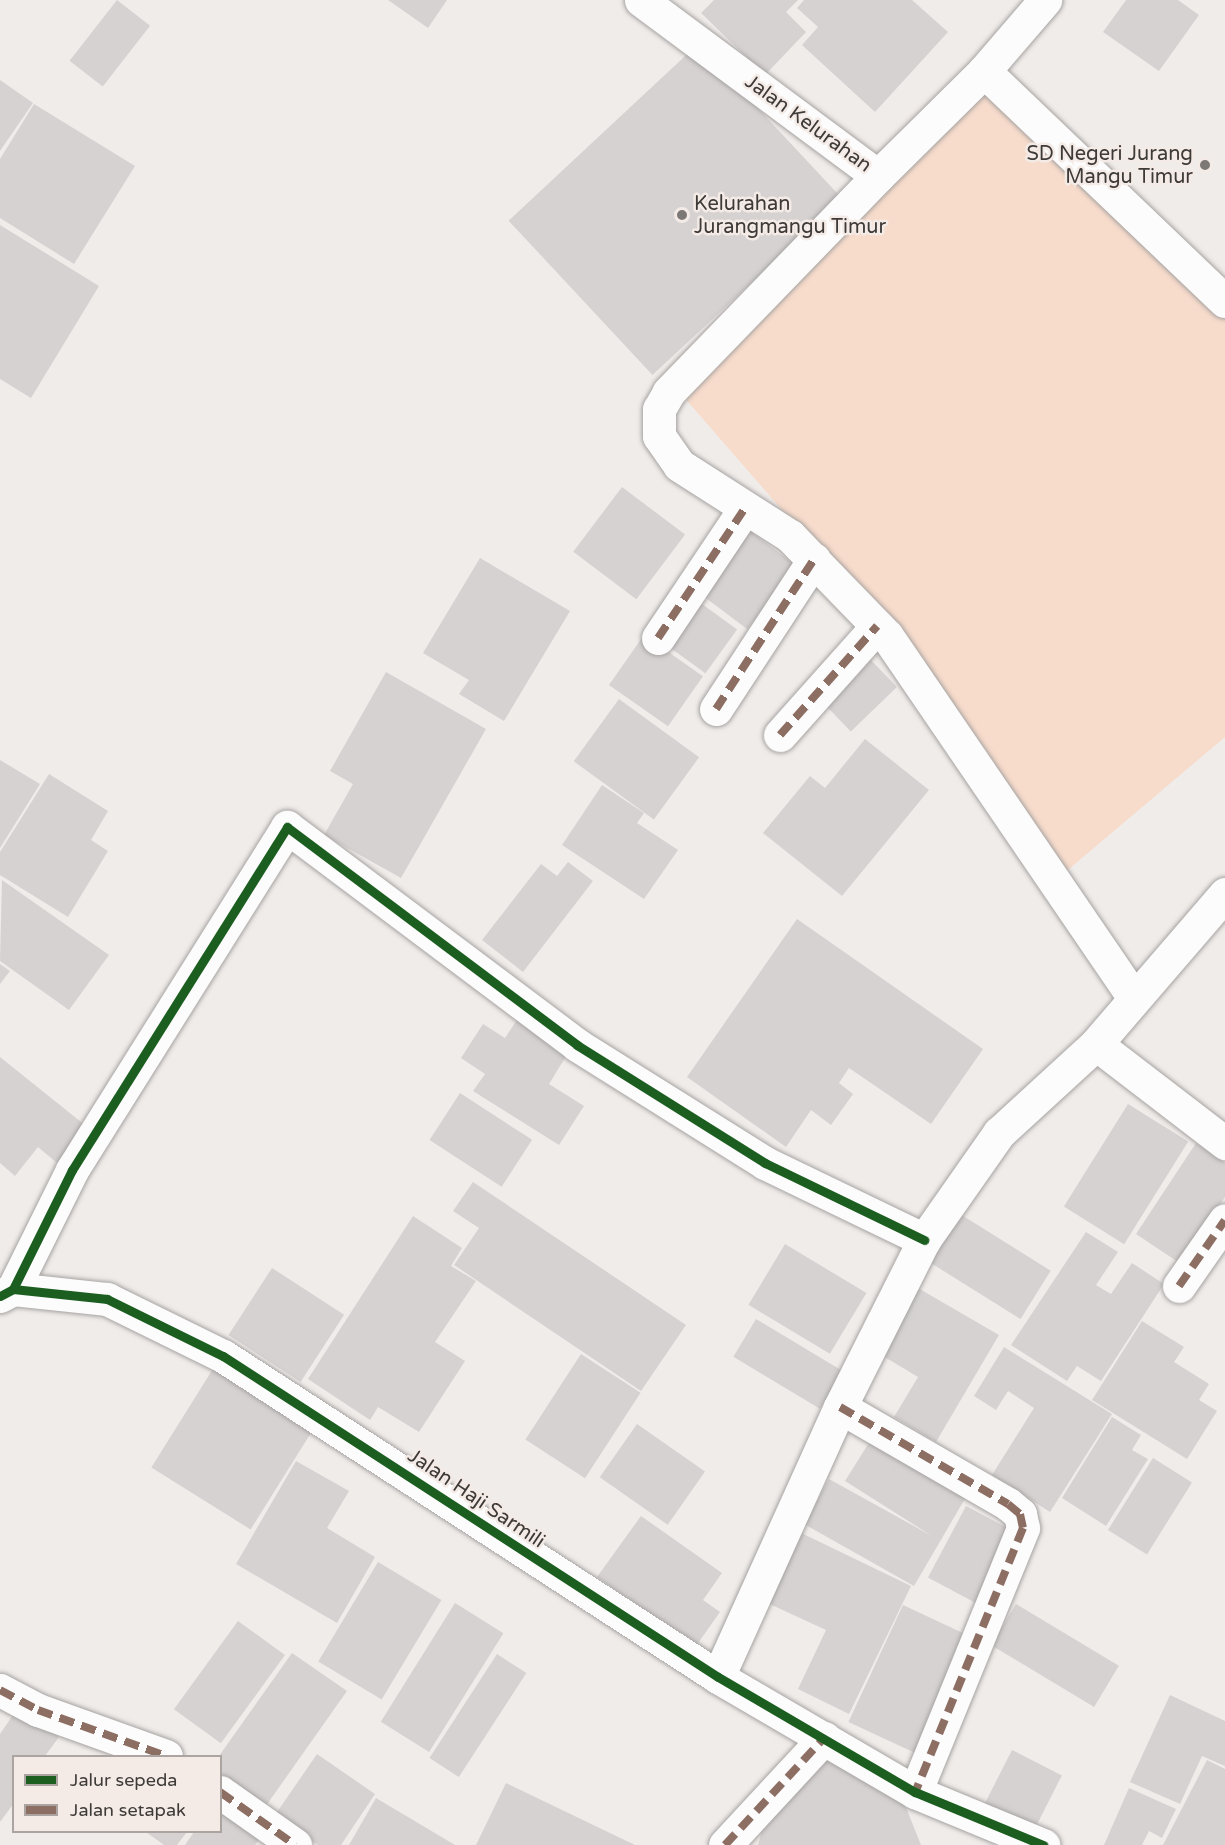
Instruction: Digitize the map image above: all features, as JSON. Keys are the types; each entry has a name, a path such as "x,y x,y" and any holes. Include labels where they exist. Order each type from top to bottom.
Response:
{"street":[{"name":"Jalan Kelurahan","path":"641,0 878,176 984,71 1045,0"},
{"path":"984,71 1225,301"},
{"path":"878,176 669,392 659,409 659,436 679,465 745,508 814,559 877,626 1133,996"},
{"path":"658,638 745,508"},
{"path":"716,710 814,559"},
{"path":"780,735 877,626"},
{"path":"6,1292 72,1170 286,827 577,1045 765,1163 924,1240"},
{"path":"718,1677 840,1407 924,1240 999,1133 1096,1044 1133,996 1225,894"},
{"path":"1096,1044 1225,1143"},
{"path":"1179,1286 1225,1220"},
{"name":"Jalan Haji Sarmili","path":"6,1292 107,1299 223,1356 718,1677 915,1792 1044,1845"},
{"path":"840,1407 1008,1504 1020,1514 1023,1528 915,1792"},
{"path":"0,1690 38,1710 163,1755"},
{"path":"725,1845 824,1738"},
{"path":"222,1793 295,1845"}],"shaded area":[{"path":"993,70 1225,287 1225,737 1056,880 888,632 676,388"}],"building":[{"path":"117,0 150,26 103,87 70,61"},
{"path":"388,0 447,0 428,28"},
{"path":"714,0 798,0 786,12 806,32 765,75 701,13"},
{"path":"804,0 912,0 948,32 875,112 802,45 818,27 797,8"},
{"path":"1126,0 1178,0 1199,15 1159,71 1103,32"},
{"name":"Kelurahan Jurangmangu Timur","path":"698,44 842,198 652,375 509,221"},
{"path":"0,80 33,103 0,151"},
{"path":"34,104 135,166 74,264 0,218 0,159"},
{"path":"0,225 99,286 31,398 0,379"},
{"path":"622,487 685,535 636,599 573,552"},
{"path":"746,528 796,565 747,629 698,592"},
{"path":"480,558 570,611 504,721 459,694 469,680 423,653"},
{"path":"691,596 737,630 705,673 659,640"},
{"path":"644,635 703,676 668,726 609,685"},
{"path":"867,656 897,687 851,731 821,700"},
{"path":"386,672 486,729 401,878 324,835 353,784 330,771"},
{"path":"619,699 699,757 654,819 574,761"},
{"path":"865,739 929,790 842,896 763,833 810,776 825,788"},
{"path":"0,760 40,784 0,848"},
{"path":"49,774 108,811 91,840 108,851 68,917 0,875 0,852"},
{"path":"602,785 644,813 637,823 678,850 644,899 562,845"},
{"path":"568,862 593,881 523,972 482,940 541,864 557,876"},
{"path":"2,880 109,955 69,1010 0,961"},
{"path":"797,919 983,1049 931,1124 849,1068 839,1083 853,1094 831,1125 811,1110 786,1147 687,1077"},
{"path":"0,964 10,971 0,984"},
{"path":"522,1012 573,1045 549,1084 584,1106 559,1145 473,1091 485,1074 461,1058 483,1024 505,1038"},
{"path":"0,1057 86,1126 57,1163 38,1147 15,1176 0,1163"},
{"path":"460,1093 532,1140 502,1187 430,1140"},
{"path":"1128,1104 1188,1142 1124,1244 1064,1207"},
{"path":"1196,1143 1225,1163 1225,1197 1181,1264 1136,1234"},
{"path":"473,1182 686,1325 641,1391 454,1265 479,1228 453,1211"},
{"path":"960,1214 1051,1271 1021,1319 930,1262"},
{"path":"413,1216 462,1248 451,1266 476,1281 435,1342 465,1361 419,1432 378,1407 370,1420 308,1379"},
{"path":"1086,1232 1118,1252 1096,1285 1111,1294 1132,1263 1164,1284 1101,1381 1077,1366 1067,1381 1011,1345"},
{"path":"785,1244 866,1293 830,1354 748,1305"},
{"path":"272,1268 344,1315 301,1382 228,1335"},
{"path":"911,1284 999,1335 936,1442 894,1417 918,1377 873,1350"},
{"path":"756,1319 843,1371 820,1409 733,1357"},
{"path":"1142,1321 1184,1347 1174,1362 1209,1384 1199,1400 1217,1411 1187,1459 1092,1400"},
{"path":"1004,1347 1112,1414 1050,1512 992,1475 1034,1408 1008,1391 996,1410 974,1396"},
{"path":"581,1354 641,1393 585,1478 525,1440"},
{"path":"216,1364 315,1426 251,1529 151,1467"},
{"path":"1112,1417 1141,1435 1132,1450 1148,1459 1106,1526 1062,1498"},
{"path":"637,1424 705,1472 668,1525 600,1477"},
{"path":"872,1438 966,1497 914,1586 804,1524 829,1479 932,1536 845,1481"},
{"path":"1153,1458 1192,1482 1147,1554 1108,1530"},
{"path":"296,1461 349,1491 327,1528 375,1557 337,1623 236,1564"},
{"path":"966,1506 1020,1535 982,1606 928,1578"},
{"path":"641,1516 722,1573 703,1600 720,1612 696,1646 597,1577"},
{"path":"793,1529 911,1586 849,1714 798,1689 826,1630 759,1599"},
{"path":"378,1562 441,1600 382,1700 318,1661"},
{"path":"455,1603 503,1633 429,1752 381,1722"},
{"path":"1016,1604 1119,1666 1094,1707 991,1645"},
{"path":"903,1605 975,1638 920,1755 848,1722"},
{"path":"238,1621 285,1655 221,1743 174,1709"},
{"path":"292,1653 347,1691 263,1810 222,1782 222,1755 220,1755"},
{"path":"497,1654 526,1673 459,1777 429,1758"},
{"path":"1170,1695 1225,1721 1225,1766 1202,1756 1180,1804 1130,1782"},
{"path":"17,1709 59,1737 46,1755 12,1755 12,1806 0,1822 0,1734"},
{"path":"1012,1750 1062,1775 1035,1829 985,1803"},
{"path":"317,1754 375,1794 341,1845 318,1845 275,1815"},
{"path":"820,1755 901,1795 921,1845 758,1845 769,1805"},
{"path":"1207,1760 1225,1769 1225,1845 1163,1845"},
{"path":"506,1783 635,1845 476,1845"},
{"path":"1129,1788 1176,1809 1162,1838 1149,1831 1142,1845 1104,1845"},
{"path":"376,1798 455,1845 349,1845"},
{"path":"222,1801 265,1832 255,1845 185,1845 193,1833 222,1833"},
{"path":"147,1833 186,1833 177,1845 164,1845"}],"marked path":[{"path":"658,638 745,508"},
{"path":"716,709 814,559"},
{"path":"780,735 877,626"},
{"path":"1179,1286 1225,1220"},
{"path":"840,1407 1008,1504 1020,1514 1023,1528 915,1792"},
{"path":"0,1690 38,1710 163,1755"},
{"path":"725,1845 824,1738"},
{"path":"222,1793 295,1845"}],"cycle path":[{"path":"13,1289 72,1170 287,827 577,1045 765,1163 924,1240"},
{"path":"0,1296 13,1289 107,1299 223,1356 718,1677 915,1792 1043,1845"}],"place":[{"name":"SD Negeri Jurang Mangu Timur","path":"1205,165"},
{"name":"Kelurahan Jurangmangu Timur","path":"682,215"}]}
